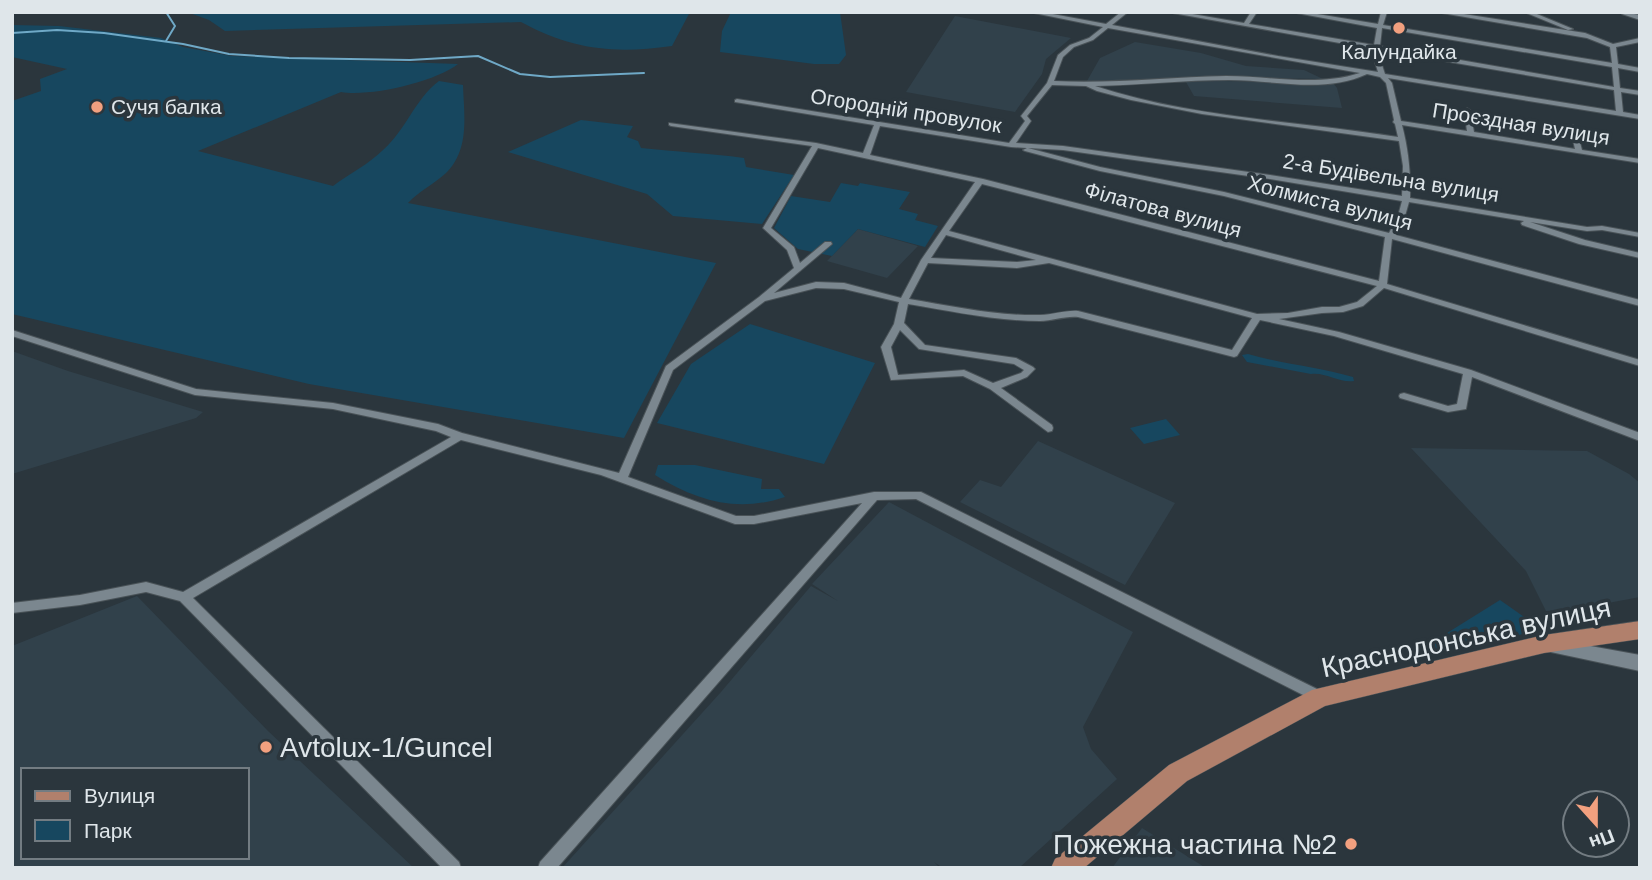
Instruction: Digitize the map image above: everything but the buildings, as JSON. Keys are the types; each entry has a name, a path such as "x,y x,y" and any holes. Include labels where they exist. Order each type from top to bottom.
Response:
{"main road":[{"name":"Краснодонська вулиця","path":"1064,868 1178,774 1321,697 1544,644 1640,630"}],"street":[{"path":"1032,12 1366,73 1640,117"},
{"name":"Огородній провулок","path":"737,101 1011,145 1028,121 1024,116 1050,83 1060,56 1072,46 1091,39 1125,12"},
{"path":"1170,12 1640,93"},
{"path":"1246,25 1254,12"},
{"path":"1294,12 1640,70"},
{"path":"1257,317 1340,310 1360,304 1384,285 1388,238 1396,232 1407,198 1408,172 1389,83 1381,75 1375,48 1384,12"},
{"path":"1439,12 1592,37"},
{"path":"1527,12 1613,46 1640,40"},
{"path":"1625,12 1640,18"},
{"path":"1613,46 1620,114"},
{"path":"1050,83 1090,86 1229,78 1327,81 1366,73"},
{"path":"1090,86 1112,95 1225,117 1403,140"},
{"path":"1467,110 1471,133"},
{"name":"Проєздная вулиця","path":"1396,122 1640,161"},
{"name":"Філатова вулиця","path":"671,124 816,145 980,181 1384,285 1640,363"},
{"path":"866,155 877,125"},
{"path":"1573,127 1579,150"},
{"path":"798,269 791,250 767,228 816,145"},
{"name":"2-а Будівельна вулиця","path":"1011,145 1063,148 1407,198 1587,229 1602,228 1640,234"},
{"name":"Холмиста вулиця","path":"1011,145 1095,169 1222,194 1392,236 1640,303"},
{"path":"980,181 925,260 904,301 899,324 886,347 894,378 964,373 993,387 1048,428"},
{"path":"1499,213 1582,242 1640,256"},
{"path":"943,232 1257,317 1336,334 1468,372 1640,437"},
{"path":"622,478 669,368 762,299 828,244"},
{"path":"925,260 1017,265 1054,260"},
{"path":"762,299 816,285 845,286 904,301 1003,316 1043,318 1066,313 1078,314 1234,354 1257,317"},
{"path":"899,324 922,347 1016,361 1030,369 1024,375 993,387"},
{"path":"12,333 195,392 333,406 438,428 622,478 735,520 754,520 874,496 917,495 1321,697"},
{"path":"1404,396 1448,409 1462,407 1468,372"},
{"path":"184,597 460,436"},
{"path":"546,868 874,496"},
{"path":"12,608 103,596 146,587 184,597 453,868"},
{"path":"1544,644 1640,663"}],"shaded area":[{"path":"955,16 1071,38 1046,59 1042,74 1015,112 906,92"},
{"path":"1135,42 1201,53 1246,66 1304,70 1323,79 1223,77 1087,81 1100,58"},
{"path":"1186,82 1333,83 1342,108 1194,96"},
{"path":"858,229 918,246 887,278 827,261"},
{"path":"12,351 203,412 196,418 12,474"},
{"path":"1038,441 1175,503 1125,585 960,502 980,480 1001,487"},
{"path":"1411,448 1587,451 1629,474 1640,483 1640,597 1576,609 1546,611 1526,571"},
{"path":"889,502 1133,632 1083,727 1091,749 1117,779 1019,868 943,868 934,862 940,868 562,868 721,692 811,586 838,601 812,584"},
{"path":"137,596 268,731 414,868 12,868 12,646"},
{"path":"1142,828 1206,868 1112,868"}],"green space":[{"path":"187,12 690,12 672,46 631,50 576,44 521,22 225,31 209,20"},
{"path":"731,12 840,12 846,55 839,64 814,64 720,52 722,31"},
{"path":"12,25 59,26 161,38 183,47 232,56 458,64 434,77 402,87 368,92 341,92 198,151 333,186 383,150 423,97 439,81 463,85 464,132 454,164 408,203 716,263 624,438 309,384 12,314 12,101 41,91 40,79 67,69 12,57"},
{"path":"581,120 633,126 627,137 638,141 641,148 744,158 746,167 794,175 762,224 673,216 647,194 508,152"},
{"path":"841,183 858,186 860,183 910,192 899,209 918,214 915,220 938,226 925,247 858,229 832,256 798,249 774,228 791,196 830,202"},
{"path":"750,324 875,363 824,464 657,423 691,364"},
{"path":"1248,354 1353,377 1354,381 1247,362 1242,355"},
{"path":"1166,419 1180,435 1144,444 1130,428"},
{"path":"658,465 695,465 762,479 761,489 779,489 785,497 750,504 702,498 655,475"},
{"path":"1500,600 1537,626 1536,631 1440,653 1431,643"}],"waterway":[{"path":"166,12 175,26 166,41"},
{"path":"12,33 57,30 104,33 183,44 229,54 289,58 410,60 478,56 520,74 550,77 644,73"}],"place":[{"name":"Калундайка","path":"1399,28"},
{"name":"Сучя балка","path":"97,107"},
{"name":"Avtolux-1/Guncel","path":"266,747"},
{"name":"Пожежна частина №2","path":"1351,844"}]}
